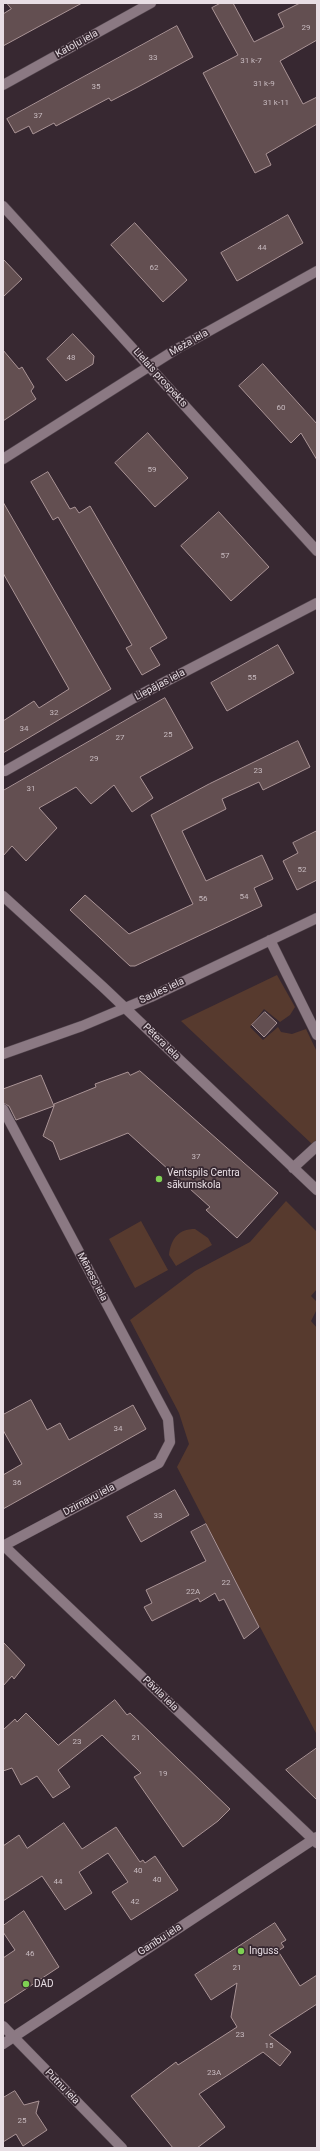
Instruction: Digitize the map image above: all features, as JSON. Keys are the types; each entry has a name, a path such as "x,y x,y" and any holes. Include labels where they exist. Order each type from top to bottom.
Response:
{"street":[{"name":"Katoļu iela","path":"3,84 151,3"},
{"name":"Lielais prospekts","path":"3,206 317,551"},
{"name":"Meža iela","path":"3,459 150,367 174,350 317,271"},
{"name":"Liepājas iela","path":"5,771 134,698 317,603"},
{"name":"Pētera iela","path":"3,896 125,1008 317,1190"},
{"name":"Saules iela","path":"3,1054 125,1008 317,918"},
{"path":"270,940 316,1030"},
{"name":"Mēness iela","path":"3,1109 168,1419 170,1442 168,1449"},
{"path":"293,1168 317,1146"},
{"name":"Dzirnavu iela","path":"3,1545 160,1463 168,1449"},
{"name":"Pāvila iela","path":"3,1545 316,1840"},
{"name":"Ganību iela","path":"3,2044 316,1840"},
{"name":"Putnu iela","path":"3,2026 122,2148"}],"shaded area":[{"path":"277,975 295,1007 290,1015 280,1022 264,1009 250,1027 263,1040 278,1027 281,1032 292,1034 306,1029 317,1052 317,1140 312,1144 181,1021"},
{"path":"286,1201 317,1232 317,1289 311,1296 317,1302 317,1309 311,1321 317,1328 317,1735 260,1627 252,1617 249,1607 177,1467 189,1444 179,1413 130,1320 195,1271 250,1242"},
{"path":"141,1221 168,1270 135,1288 109,1239"},
{"path":"189,1229 195,1229 208,1238 212,1245 176,1266 169,1255 176,1236"}],"building":[{"path":"7,3 82,3 3,46 3,14 11,9"},
{"path":"221,3 233,3 254,42 284,27 278,14 300,3 317,3 317,40 280,61 303,104 317,97 317,124 266,154 271,165 255,173 203,73 238,55 212,8"},
{"path":"177,26 193,57 111,101 109,98 56,126 54,123 33,134 29,126 15,133 7,119"},
{"path":"288,215 303,243 237,281 221,253"},
{"path":"135,223 187,280 163,302 111,245"},
{"path":"3,259 22,279 3,297"},
{"path":"73,334 94,356 93,364 66,381 47,359"},
{"path":"3,350 19,369 22,367 34,387 31,391 36,399 3,421"},
{"path":"263,364 317,424 317,460 301,433 291,443 239,386"},
{"path":"148,433 188,478 155,507 115,463"},
{"path":"48,472 70,509 75,507 79,513 90,506 167,638 150,648 160,665 142,675 126,648 132,645 58,517 53,520 31,482"},
{"path":"3,502 111,689 3,753 3,721 34,701 39,708 69,689 3,573"},
{"path":"219,512 269,567 231,601 181,546"},
{"path":"278,645 294,673 227,711 211,683"},
{"path":"165,698 193,748 140,777 153,798 132,812 114,785 91,804 76,787 39,808 57,828 26,861 12,846 3,856 3,791"},
{"path":"298,741 310,767 263,790 259,782 222,799 226,809 182,831 206,881 262,855 273,879 254,888 262,906 135,966 130,966 70,910 85,895 129,934 193,904 151,815 209,784"},
{"path":"317,831 317,880 297,890 283,861 298,853 293,843"},
{"path":"265,1012 277,1023 264,1037 252,1025"},
{"path":"140,1071 278,1193 237,1238 206,1210 210,1207 128,1133 60,1160 53,1142 43,1136 54,1104 96,1087 95,1084 128,1072 130,1075"},
{"path":"41,1075 54,1106 16,1120 9,1106 3,1103 3,1089"},
{"path":"31,1400 47,1430 60,1423 69,1440 133,1405 146,1429 3,1509 3,1475 22,1464 3,1430 3,1415"},
{"path":"175,1490 189,1515 141,1542 127,1517"},
{"path":"206,1524 259,1627 244,1639 224,1599 219,1601 215,1593 200,1602 198,1598 152,1621 144,1607 152,1603 146,1590 206,1561 191,1532"},
{"path":"3,1642 25,1665 14,1679 12,1676 3,1686"},
{"path":"115,1700 127,1715 130,1713 230,1809 218,1821 183,1847 134,1777 141,1773 102,1735 58,1770 70,1787 53,1798 37,1776 21,1785 12,1768 3,1771 3,1730 15,1719 17,1722 26,1713 58,1745"},
{"path":"317,1748 317,1800 286,1770"},
{"path":"64,1823 82,1849 116,1827 140,1862 143,1860 145,1863 155,1856 178,1890 131,1920 112,1892 128,1882 108,1853 79,1872 92,1893 65,1910 42,1876 3,1901 3,1846 19,1835 27,1848"},
{"path":"24,1911 59,1967 3,2004 3,1958 15,1950 3,1932 3,1926"},
{"path":"275,1923 286,1940 281,1943 284,1947 278,1951 300,1986 317,1975 317,2004 269,2035 291,2052 280,2066 263,2052 199,2094 225,2127 197,2148 173,2148 131,2096 176,2062 178,2065 237,2027 231,2017 237,1983 211,2000 195,1975"},
{"path":"15,2091 24,2105 39,2101 36,2113 47,2130 23,2146 16,2134 3,2142 3,2098"}],"place":[{"name":"Ventspils Centra sākumskola","path":"159,1179"},
{"name":"Inguss","path":"241,1951"},
{"name":"DAD","path":"26,1984"}]}
